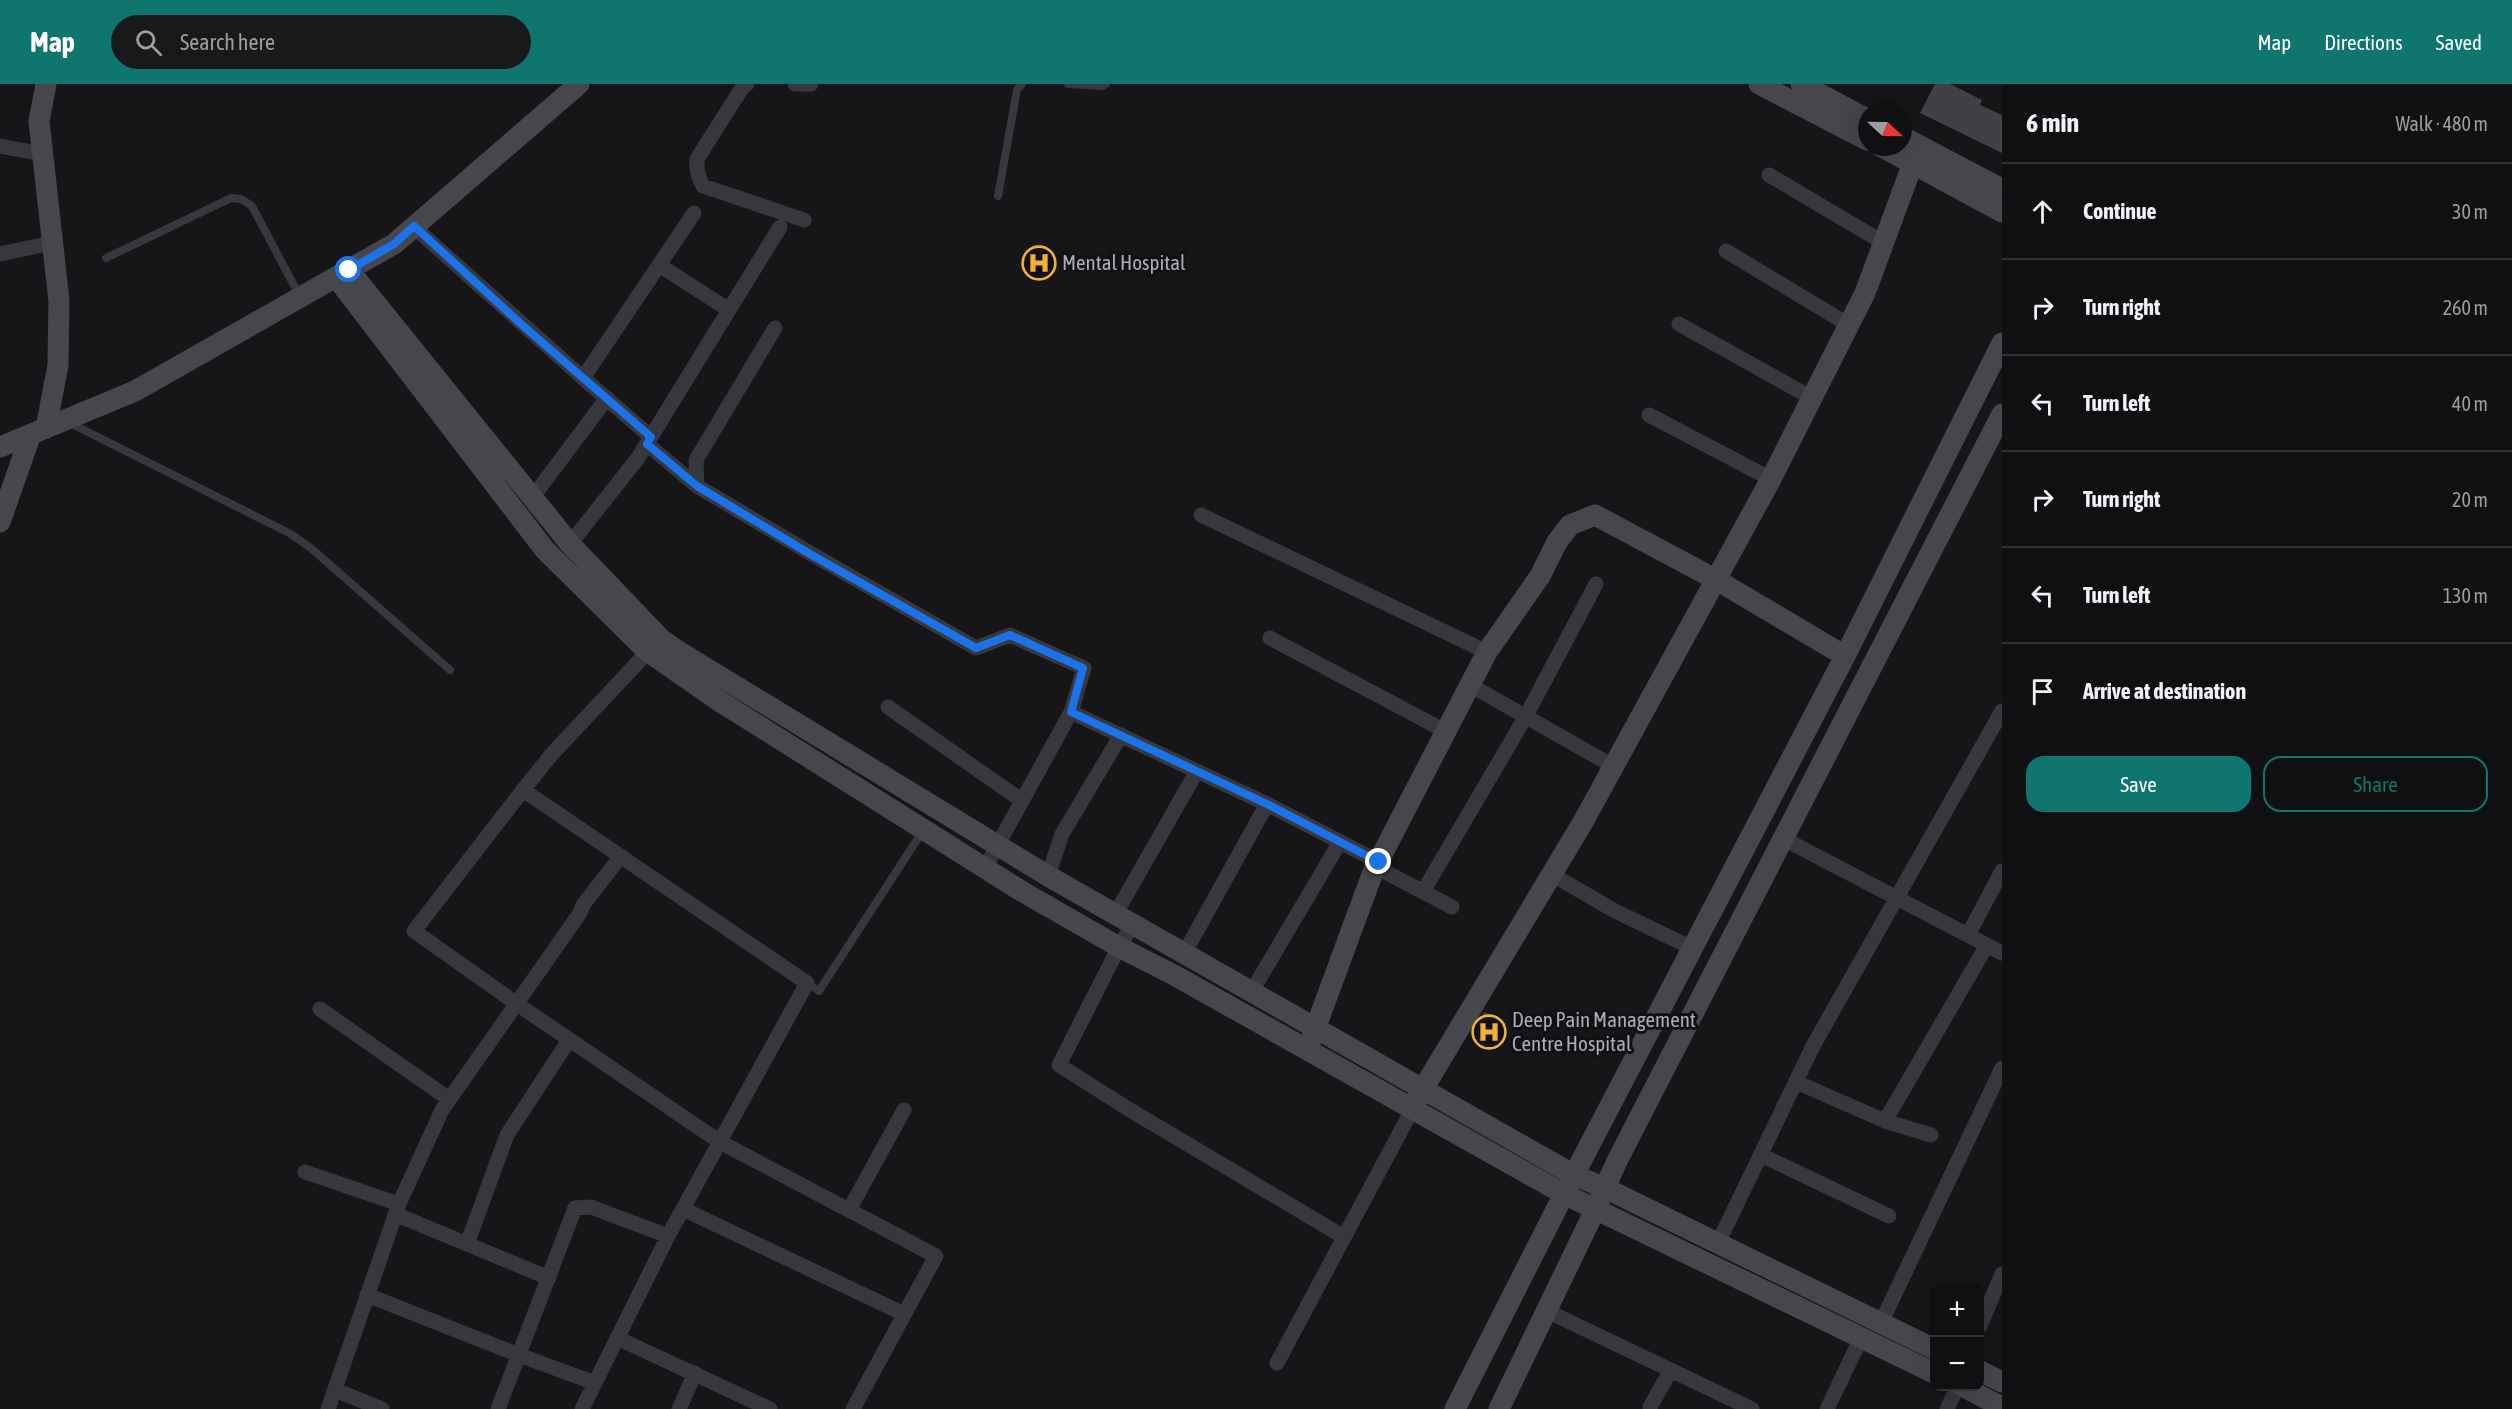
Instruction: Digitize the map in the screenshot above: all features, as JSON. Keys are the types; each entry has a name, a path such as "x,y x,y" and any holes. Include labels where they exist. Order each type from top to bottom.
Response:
{"street":[{"path":"0,522 47,427 58,365 59,302 39,121 46,84"},
{"path":"0,447 135,391 394,244 579,84"},
{"path":"747,84 742,88 697,159 696,169 699,178 703,186 804,220"},
{"path":"795,84 811,84"},
{"path":"1759,84 1858,135"},
{"path":"1801,84 1858,114"},
{"path":"1912,142 2002,189"},
{"path":"0,146 43,154"},
{"path":"1899,156 2002,213"},
{"path":"1277,1363 1423,1088 1613,766 1771,479 1865,293 1913,163"},
{"path":"1769,176 1884,243"},
{"path":"583,378 694,213"},
{"path":"414,226 607,398 697,486 810,554 976,648 1010,635 1083,668 1071,712 985,868"},
{"path":"570,544 638,458 780,227"},
{"path":"0,254 52,243"},
{"path":"1726,251 1849,325"},
{"path":"659,265 729,310"},
{"path":"342,273 654,645 711,673 1048,876 1574,1175 1930,1347"},
{"path":"342,273 545,550 716,699 923,830 1119,947 1307,1048 1564,1194 1930,1370"},
{"path":"1679,324 1812,398"},
{"path":"697,486 696,460 775,328"},
{"path":"1455,1409 1564,1194 1845,656 2002,343"},
{"path":"532,498 607,398"},
{"path":"1499,1409 1617,1161 2002,414"},
{"path":"1650,415 1771,479"},
{"path":"1201,515 1487,652"},
{"path":"1307,1048 1378,864 1487,652 1540,576 1557,542 1570,525 1595,515 1715,579 1845,656"},
{"path":"1424,890 1526,716 1596,584"},
{"path":"1270,638 1447,732"},
{"path":"654,645 552,754 414,931 720,1142 936,1256 853,1409"},
{"path":"1470,685 1613,766"},
{"path":"888,707 1021,800"},
{"path":"1718,1243 1813,1046 2002,711"},
{"path":"1071,712 1267,804 1340,842 1452,907"},
{"path":"1048,876 1062,834 1121,735"},
{"path":"1197,771 1124,919 1119,947 1059,1065 1344,1237"},
{"path":"524,789 807,984 668,1236 582,1409"},
{"path":"1185,952 1267,804"},
{"path":"1784,839 2002,954"},
{"path":"1252,991 1340,842"},
{"path":"328,1409 397,1209 442,1110 580,913 583,905 621,856"},
{"path":"1968,935 2002,871"},
{"path":"1551,874 1615,911 1692,948"},
{"path":"1885,1121 1987,945"},
{"path":"320,1009 450,1099"},
{"path":"467,1244 507,1135 569,1040"},
{"path":"1881,1323 2002,1068"},
{"path":"1796,1082 1885,1121 1931,1135"},
{"path":"849,1210 904,1110"},
{"path":"1761,1155 1889,1216"},
{"path":"305,1172 397,1209 467,1244 549,1278"},
{"path":"498,1409 574,1208 591,1207 668,1236"},
{"path":"683,1209 904,1314"},
{"path":"1984,1317 2002,1274"},
{"path":"367,1295 595,1383"},
{"path":"1547,1311 1752,1409"},
{"path":"1827,1409 1862,1336"},
{"path":"617,1338 765,1408"},
{"path":"1651,1408 1671,1370"},
{"path":"679,1409 695,1373"},
{"path":"1984,1373 2002,1382"},
{"path":"335,1390 382,1409"},
{"path":"1947,1409 1957,1391"},
{"path":"1970,1391 2002,1407"}],"lane":[{"path":"998,196 1017,90 1022,84"},
{"path":"1068,84 1103,86 1106,84"},
{"path":"106,258 231,198 241,199 252,206 300,297"},
{"path":"47,427 291,534 312,549 450,670"},
{"path":"807,984 819,992 923,830"}],"building":[{"path":"1935,84 1950,84 1982,100 1980,105 2002,115 2002,153 1920,113"},
{"path":"1484,1012 1506,1023 1495,1047 1472,1036"}],"place":[{"name":"Mental Hospital","path":"1039,263"},
{"name":"Deep Pain Management Centre Hospital","path":"1489,1032"}],"route":[{"path":"349,270 394,244 414,226 521,324 651,437 647,444 697,486 810,554 976,648 1010,635 1083,668 1071,712 1267,804 1379,862"}]}
